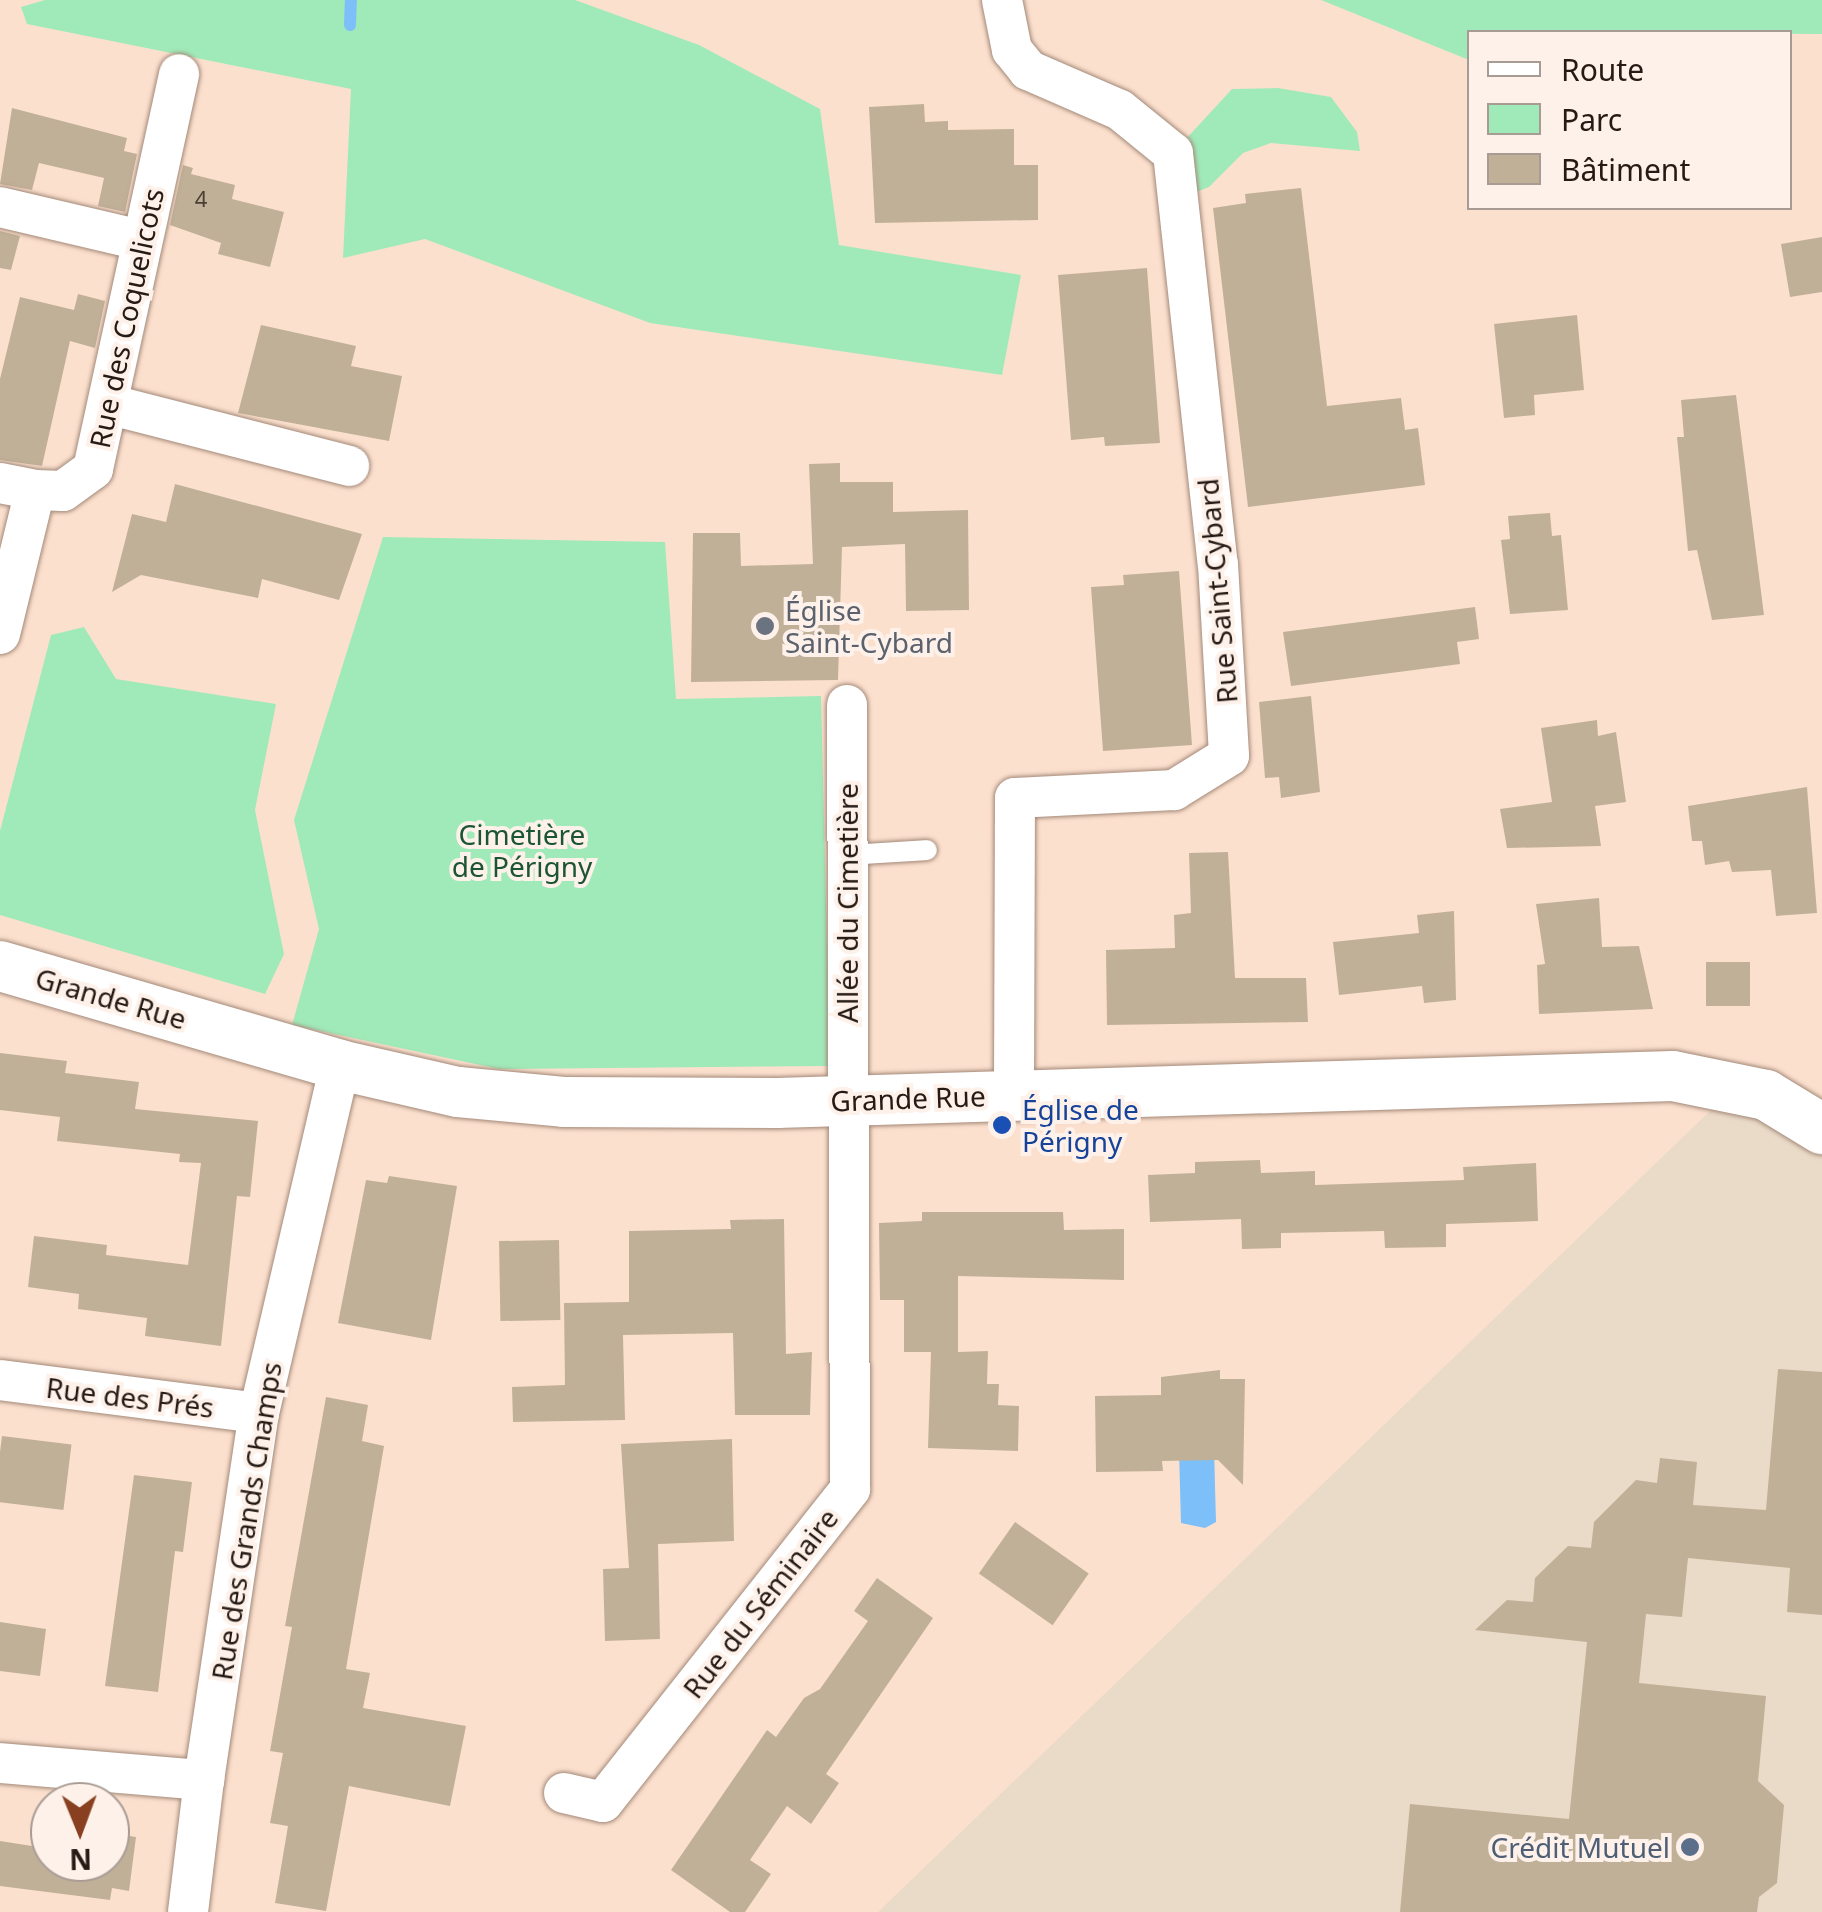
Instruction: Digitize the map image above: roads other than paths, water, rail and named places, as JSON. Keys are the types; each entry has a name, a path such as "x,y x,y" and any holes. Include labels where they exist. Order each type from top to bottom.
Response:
{"street":[{"name":"Rue Saint-Cybard","path":"1002,0 1012,50 1028,70 1120,110 1174,153 1218,564 1229,756 1174,790 1015,798 1014,1094"},
{"name":"Rue des Coquelicots","path":"0,634 18,487 64,491 94,469 178,74"},
{"path":"0,207 141,240"},
{"path":"108,404 349,466"},
{"name":"Allée du Cimetière","path":"846,1101 847,705"},
{"name":"Grande Rue","path":"0,966 340,1065 458,1092 564,1102 846,1101 1672,1076 1766,1095 1822,1129"},
{"name":"Rue des Grands Champs","path":"188,1912 204,1780 260,1413 340,1065"},
{"name":"Rue du Séminaire","path":"564,1793 603,1802 850,1489 846,1101"},
{"name":"Rue des Prés","path":"0,1380 260,1413"},
{"path":"0,1763 204,1780"}],"lane":[{"path":"848,855 926,850"}],"water":[{"path":"1214,1449 1216,1522 1205,1528 1181,1523 1179,1451"}],"waterway":[{"path":"350,25 351,0"}],"place":[{"name":"Église Saint-Cybard","path":"765,626"},
{"name":"Église de Périgny","path":"1002,1125"},
{"name":"Crédit Mutuel","path":"1690,1847"}],"park label":[{"name":"Cimetière de Périgny","path":"522,850"}]}
